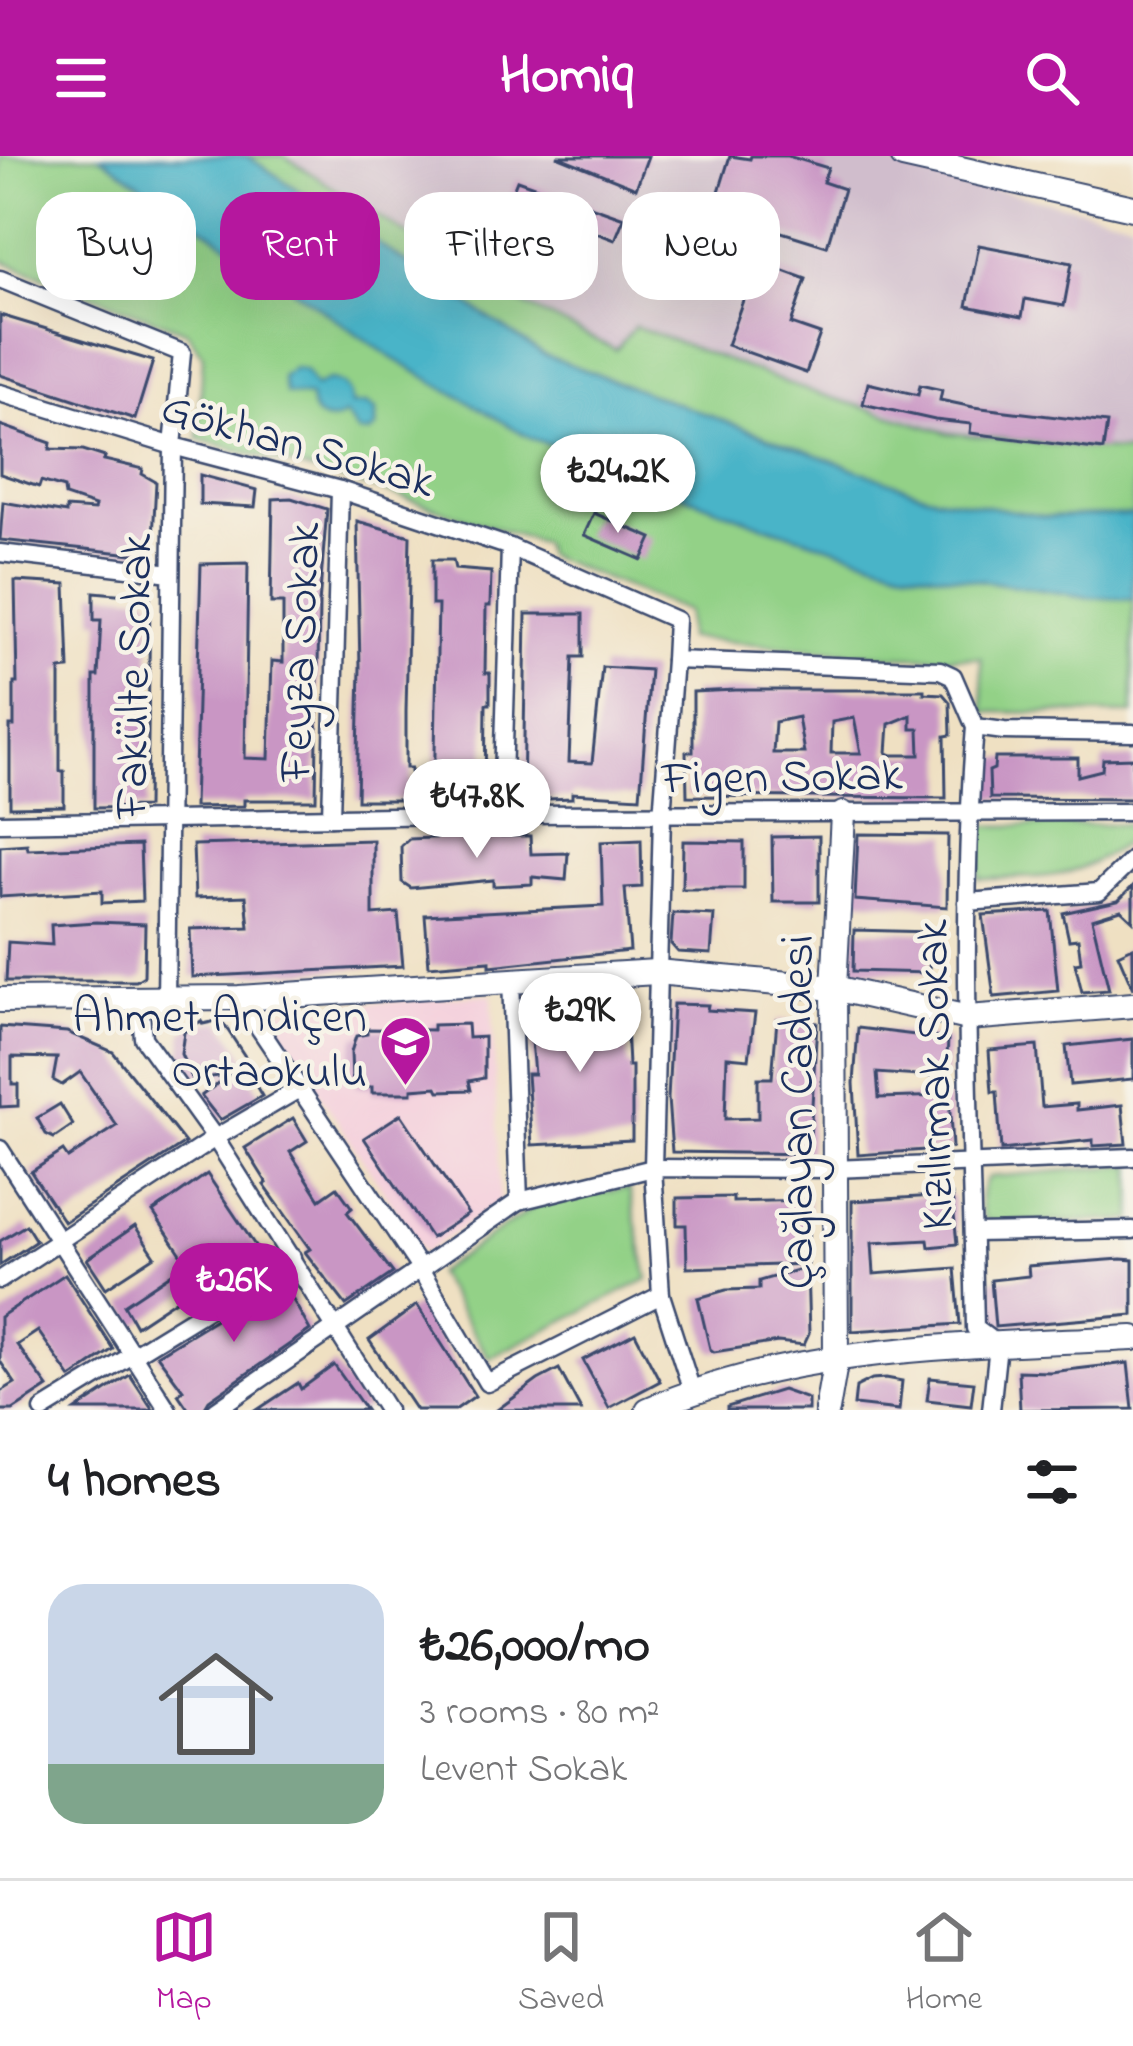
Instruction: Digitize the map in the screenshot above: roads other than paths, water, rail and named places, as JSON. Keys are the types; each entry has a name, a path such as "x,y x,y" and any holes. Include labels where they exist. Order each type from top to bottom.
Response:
{"street":[{"path":"902,156 1133,208"},
{"name":"Fakülte Sokak","path":"0,279 182,353 173,446 166,1000"},
{"name":"Gökhan Sokak","path":"0,393 340,490 510,548 676,620 674,660"},
{"name":"Feyza Sokak","path":"331,817 340,490"},
{"path":"502,814 510,548"},
{"path":"0,554 171,573"},
{"path":"692,1390 661,1295 653,1168 662,816 674,660 940,670 953,676 975,727 1133,733"},
{"name":"Kızılırmak Sokak","path":"975,727 968,810 969,1164 975,1328 998,1345"},
{"name":"Figen Sokak","path":"0,823 502,814 1133,812"},
{"name":"Çağlayan Caddesi","path":"827,1410 836,1358 834,988 843,814"},
{"path":"968,902 1099,892 1133,859"},
{"path":"0,1000 239,998 656,972 834,988 968,1018 1133,1005"},
{"path":"511,978 519,1201"},
{"path":"239,998 419,1267 487,1383 661,1295"},
{"path":"140,1000 143,1038 214,1138 387,1410"},
{"path":"0,1280 214,1138 299,1089"},
{"path":"0,1149 7,1174 60,1239 168,1410"},
{"path":"215,1410 519,1201 653,1168 833,1169 1133,1157"},
{"path":"973,1233 1133,1230"},
{"path":"43,1410 292,1257"},
{"path":"648,1410 692,1390 836,1358 1133,1338"},
{"path":"991,1410 998,1345"}],"water":[{"path":"100,156 247,156 301,192 220,192 220,239 196,222 196,192 152,192"},
{"path":"380,245 404,261 404,300 462,300 544,355 926,495 1046,517 1133,515 1133,599 1087,597 901,568 763,525 531,438 391,357 308,300 380,300"},
{"path":"294,368 305,371 315,387 328,380 342,385 351,405 366,404 376,410 376,428 359,433 345,415 321,418 310,397 286,394 282,377"}],"place":[{"name":"Ahmet Andiçen Ortaokulu","path":"406,1088"}]}
